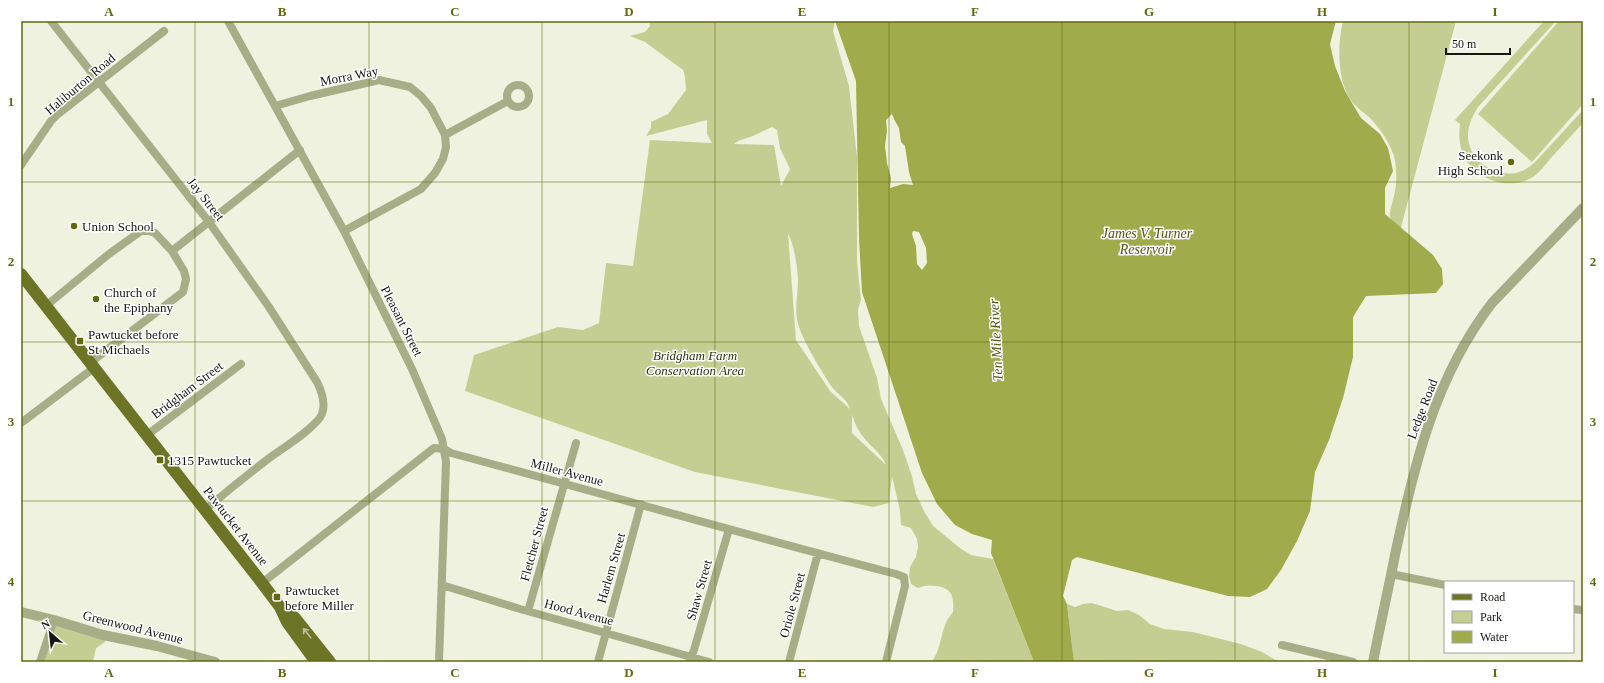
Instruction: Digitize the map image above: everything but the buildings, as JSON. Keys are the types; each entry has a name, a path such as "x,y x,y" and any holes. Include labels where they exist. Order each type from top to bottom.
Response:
{"main road":[{"name":"Pawtucket Avenue","path":"22,276 47,305 206,509 280,607 287,622 316,662"},
{"name":"Pawtucket Avenue","path":"280,607 295,618 330,662"}],"street":[{"name":"Jay Street","path":"51,21 209,222 269,307 317,382 324,402 322,416 315,424 206,509"},
{"name":"Pleasant Street","path":"228,21 344,231 423,391 442,439 446,462 439,662"},
{"name":"Haliburton Road","path":"21,165 51,122 164,31"},
{"name":"Morra Way","path":"275,106 310,96 379,80 410,87 422,96 431,108 445,135 446,147 444,159 435,173 421,189 344,231"},
{"path":"445,135 508,101"},
{"path":"172,251 300,150"},
{"name":"Ledge Road","path":"1373,662 1410,485 1439,394 1483,314 1583,208"},
{"path":"21,423 183,292 186,279 184,271 172,251 156,233 141,231 109,254 47,305"},
{"name":"Bridgham Street","path":"148,435 241,364"},
{"name":"Fletcher Street","path":"528,611 563,483 576,443"},
{"path":"262,583 434,448 444,449"},
{"name":"Miller Avenue","path":"444,449 451,453 904,577 905,586 886,662"},
{"name":"Harlem Street","path":"598,662 641,504"},
{"name":"Shaw Street","path":"690,659 694,650 729,529"},
{"name":"Oriole Street","path":"789,662 818,553"},
{"path":"1391,574 1444,584"},
{"name":"Hood Avenue","path":"442,585 605,632 690,659 709,662"},
{"path":"1574,609 1582,610"},
{"name":"Greenwood Avenue","path":"21,612 54,620 103,635 157,646 192,659 214,662"},
{"path":"40,662 54,620"},
{"path":"1282,645 1353,662"}],"green space":[{"name":"Bridgham Farm Conservation Area","path":"650,21 835,21 833,31 849,86 857,157 857,262 861,300 858,310 859,326 877,378 881,399 903,450 912,476 916,494 924,511 933,526 960,548 971,555 993,559 1034,662 931,662 938,651 945,624 953,612 953,598 946,589 942,587 930,585 918,588 911,584 909,576 910,567 916,557 918,547 917,539 911,528 901,525 900,511 892,476 889,503 873,507 695,472 465,391 474,355 558,327 583,330 599,323 606,263 633,266 650,140 712,143 707,134 707,120 646,136 651,128 651,122 668,114 686,90 683,70 645,42 630,36 645,32 650,26","holes":["772,127 777,130 780,148 790,169 781,186 774,145 734,144","788,234 794,250 797,270 798,281 796,313 798,324 808,348 831,386 847,402 850,409 830,391 796,340","852,415 862,435 879,454 886,465 852,433"]},
{"path":"1343,21 1456,21 1400,231 1390,217 1396,181 1394,156 1381,131 1370,118 1353,103 1344,86 1341,75 1339,52"},
{"path":"1544,21 1556,21 1478,107 1469,128 1469,145 1478,160 1485,166 1502,173 1519,172 1535,162 1583,110 1583,123 1533,177 1523,182 1501,183 1480,174 1465,158 1460,142 1460,124 1455,120"},
{"path":"1559,21 1583,22 1583,104 1532,162 1478,114"},
{"path":"1092,603 1117,611 1128,610 1139,615 1150,624 1164,629 1193,632 1241,644 1262,652 1279,662 1074,662 1067,604 1075,607"},
{"path":"57,623 105,640 105,642 96,648 93,662 44,662"}],"water":[{"name":"James V. Turner Reservoir","path":"835,21 1336,21 1330,44 1335,66 1345,91 1361,118 1380,134 1388,148 1393,171 1385,188 1385,214 1433,255 1442,269 1443,284 1436,293 1366,296 1353,317 1353,357 1343,398 1329,440 1315,472 1310,511 1297,541 1281,570 1267,589 1250,597 1228,596 1077,557 1072,560 1063,596 1067,604 1074,662 1034,662 991,553 992,540 972,534 955,525 937,504 922,473 862,292 859,239 856,81","holes":["892,114 899,128 901,142 905,146 909,172 913,185 903,184 890,188 891,178 885,146 887,131 886,120","913,231 919,232 926,248 927,263 922,270 917,264 916,246 912,234"]}],"place":[{"name":"Seekonk High School","path":"1511,162"},
{"name":"Union School","path":"74,226"},
{"name":"Church of the Epiphany","path":"96,299"},
{"name":"Pawtucket before St Michaels","path":"80,341"},
{"name":"1315 Pawtucket","path":"160,460"},
{"name":"Pawtucket before Miller","path":"277,597"}],"water label":[{"name":"Ten Mile River","path":"996,340"}]}
